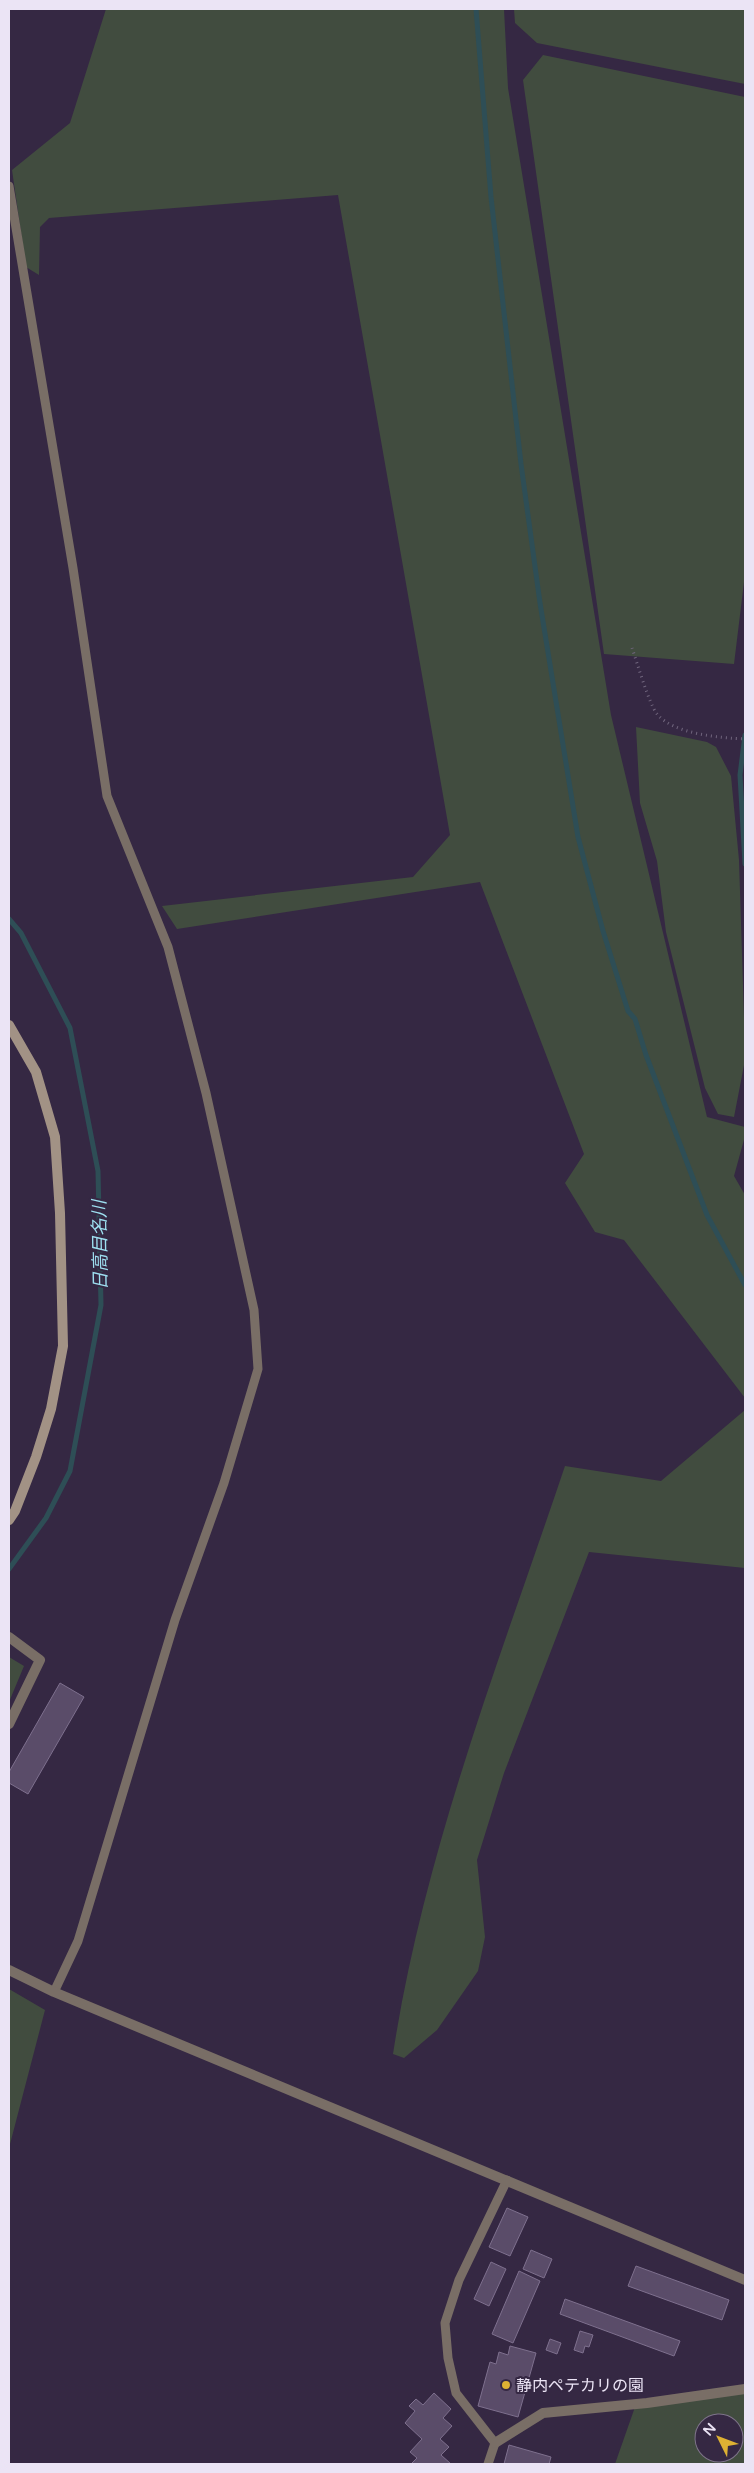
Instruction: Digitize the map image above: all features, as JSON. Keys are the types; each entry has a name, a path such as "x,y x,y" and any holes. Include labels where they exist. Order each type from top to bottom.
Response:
{"street":[{"path":"9,1025 36,1072 55,1137 60,1212 63,1346 51,1409 36,1457 15,1511 9,1520"},
{"path":"9,1724 40,1660 11,1639"},
{"path":"9,1970 54,1992 745,2280"},
{"path":"495,2443 543,2413 647,2403 745,2389"}],"lane":[{"path":"9,186 73,568 107,796 168,947 206,1093 254,1310 258,1369 224,1483 176,1620 78,1941 54,1992"},
{"path":"488,2464 495,2443 456,2393 448,2358 445,2323 459,2280 507,2180"}],"path":[{"path":"632,648 656,714 671,726 720,738 745,739"}],"green space":[{"path":"106,9 504,9 508,88 611,715 707,1117 745,1127 745,1136 734,1176 745,1195 745,1398 624,1240 595,1232 565,1183 584,1154 480,882 177,929 162,906 413,877 450,835 338,195 49,218 40,227 39,275 26,267 12,170 70,123"},
{"path":"514,9 745,9 745,84 537,43 515,23"},
{"path":"543,55 745,97 745,574 734,664 604,654 523,80"},
{"path":"636,727 707,742 716,747 731,776 739,860 745,1048 745,1060 734,1117 718,1114 705,1088 666,932 657,861 640,803"},
{"path":"745,1410 745,1568 589,1552 504,1773 477,1860 485,1937 478,1971 437,2030 404,2058 393,2054 424,1904 444,1830 490,1684 565,1466 661,1481"},
{"path":"9,1657 24,1666 9,1702"},
{"path":"9,1989 45,2010 9,2148"},
{"path":"745,2391 745,2464 615,2464 635,2407"}],"building":[{"path":"60,1683 84,1697 28,1794 9,1783 9,1772"},
{"path":"507,2208 528,2217 510,2256 489,2247"},
{"path":"531,2250 552,2259 544,2278 523,2269"},
{"path":"491,2262 506,2269 489,2306 474,2299"},
{"path":"636,2266 729,2300 722,2320 628,2286"},
{"path":"519,2271 540,2281 513,2343 492,2334"},
{"path":"565,2299 680,2341 674,2356 560,2314"},
{"path":"580,2331 593,2335 589,2347 585,2346 583,2353 574,2350"},
{"path":"550,2339 561,2343 557,2354 546,2350"},
{"name":"静内ペテカリの園","path":"510,2346 536,2353 518,2417 478,2406 490,2362 496,2364 499,2352 508,2355"},
{"path":"434,2393 451,2409 443,2418 452,2426 440,2439 449,2447 441,2455 451,2464 411,2464 417,2458 410,2452 422,2439 405,2423 415,2411 409,2406 416,2399 423,2405"},
{"path":"509,2445 551,2457 549,2464 504,2464"}],"waterway":[{"path":"476,9 491,197 521,464 540,603 578,837 603,931 628,1011 635,1019 646,1055 707,1215 745,1285"},
{"path":"745,735 740,775 745,864"},
{"name":"日高目名川","path":"9,919 21,933 70,1028 98,1171 101,1305 70,1471 46,1518 9,1569"}],"place":[{"name":"静内ペテカリの園","path":"506,2385"}]}
